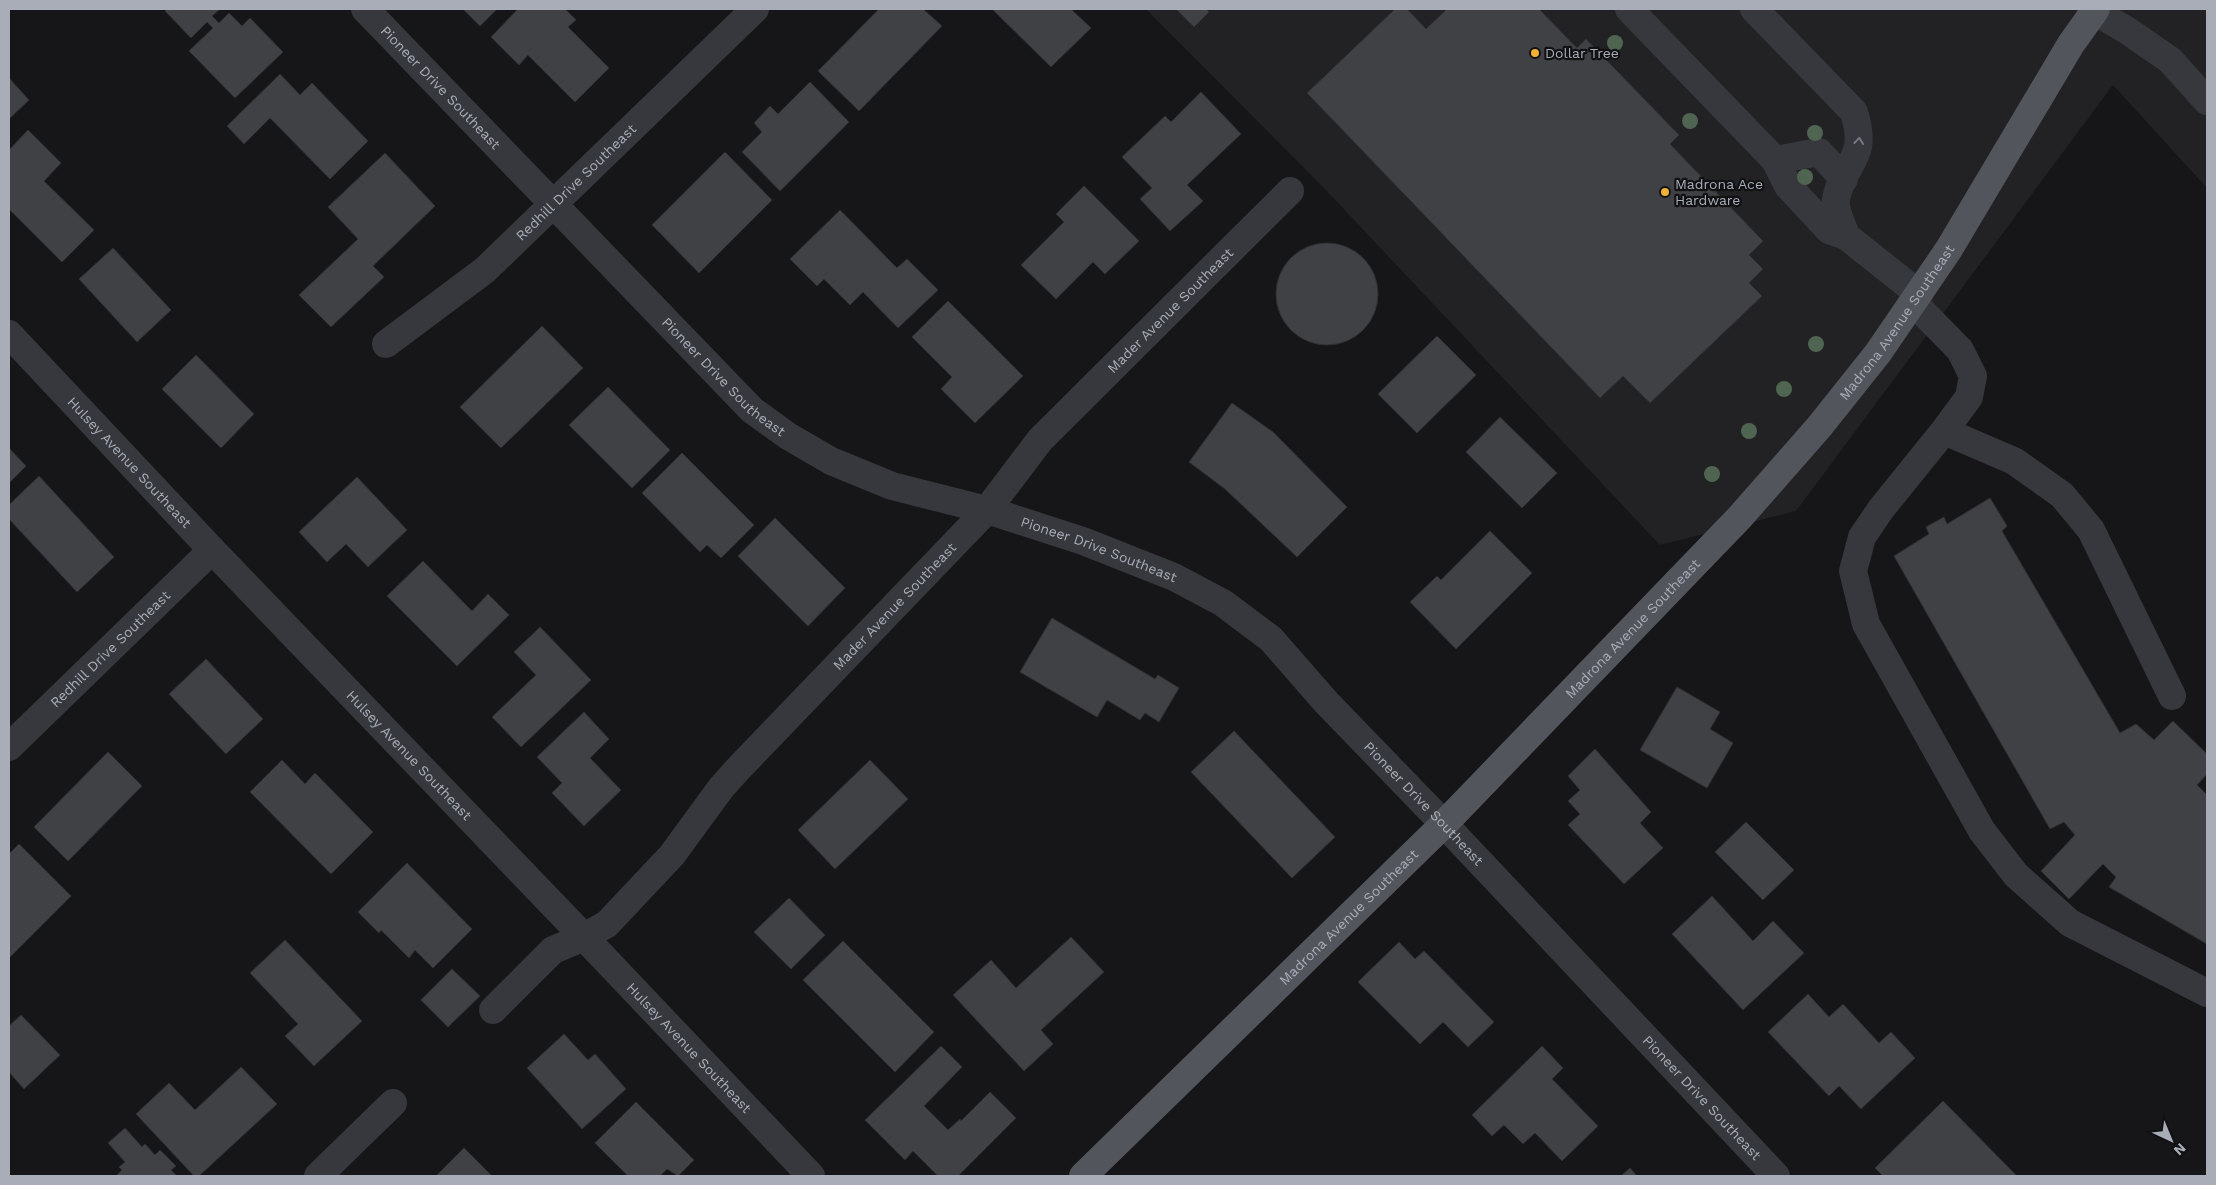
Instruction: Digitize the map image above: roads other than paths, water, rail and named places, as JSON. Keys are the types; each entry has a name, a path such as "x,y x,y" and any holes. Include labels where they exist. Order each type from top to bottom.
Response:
{"main road":[{"name":"Madrona Avenue Southeast","path":"1083,1176 1444,824 1740,517 1819,426 1878,353 1949,249 2071,44 2094,9"}],"street":[{"name":"Pioneer Drive Southeast","path":"365,9 553,206 752,410 788,436 831,461 892,486 987,510 1083,541 1162,572 1223,603 1271,639 1326,702 1444,824 1776,1176"},
{"name":"Redhill Drive Southeast","path":"386,344 485,270 755,9"},
{"path":"1629,9 1775,160 1788,186 1829,230 1846,236 1916,298 1960,350 1973,376 1969,397 1881,509 1862,538 1853,571 1866,624 1982,831 2016,875 2070,923 2207,993"},
{"path":"1754,9 1854,112 1860,131 1856,159 1844,178 1836,201 1846,236"},
{"path":"2094,9 2170,60 2207,101"},
{"path":"1775,160 1819,152 1844,178"},
{"name":"Mader Avenue Southeast","path":"493,1010 553,950 608,924 672,855 721,788 738,769 987,510 1040,440 1290,192"},
{"name":"Hulsey Avenue Southeast","path":"9,334 212,550 811,1176"},
{"path":"1944,431 2014,462 2062,495 2091,530 2172,696"},
{"name":"Redhill Drive Southeast","path":"9,747 212,550"},
{"path":"318,1176 393,1103"}],"place":[{"name":"Dollar Tree","path":"1535,53"},
{"name":"Madrona Ace Hardware","path":"1665,192"}]}
